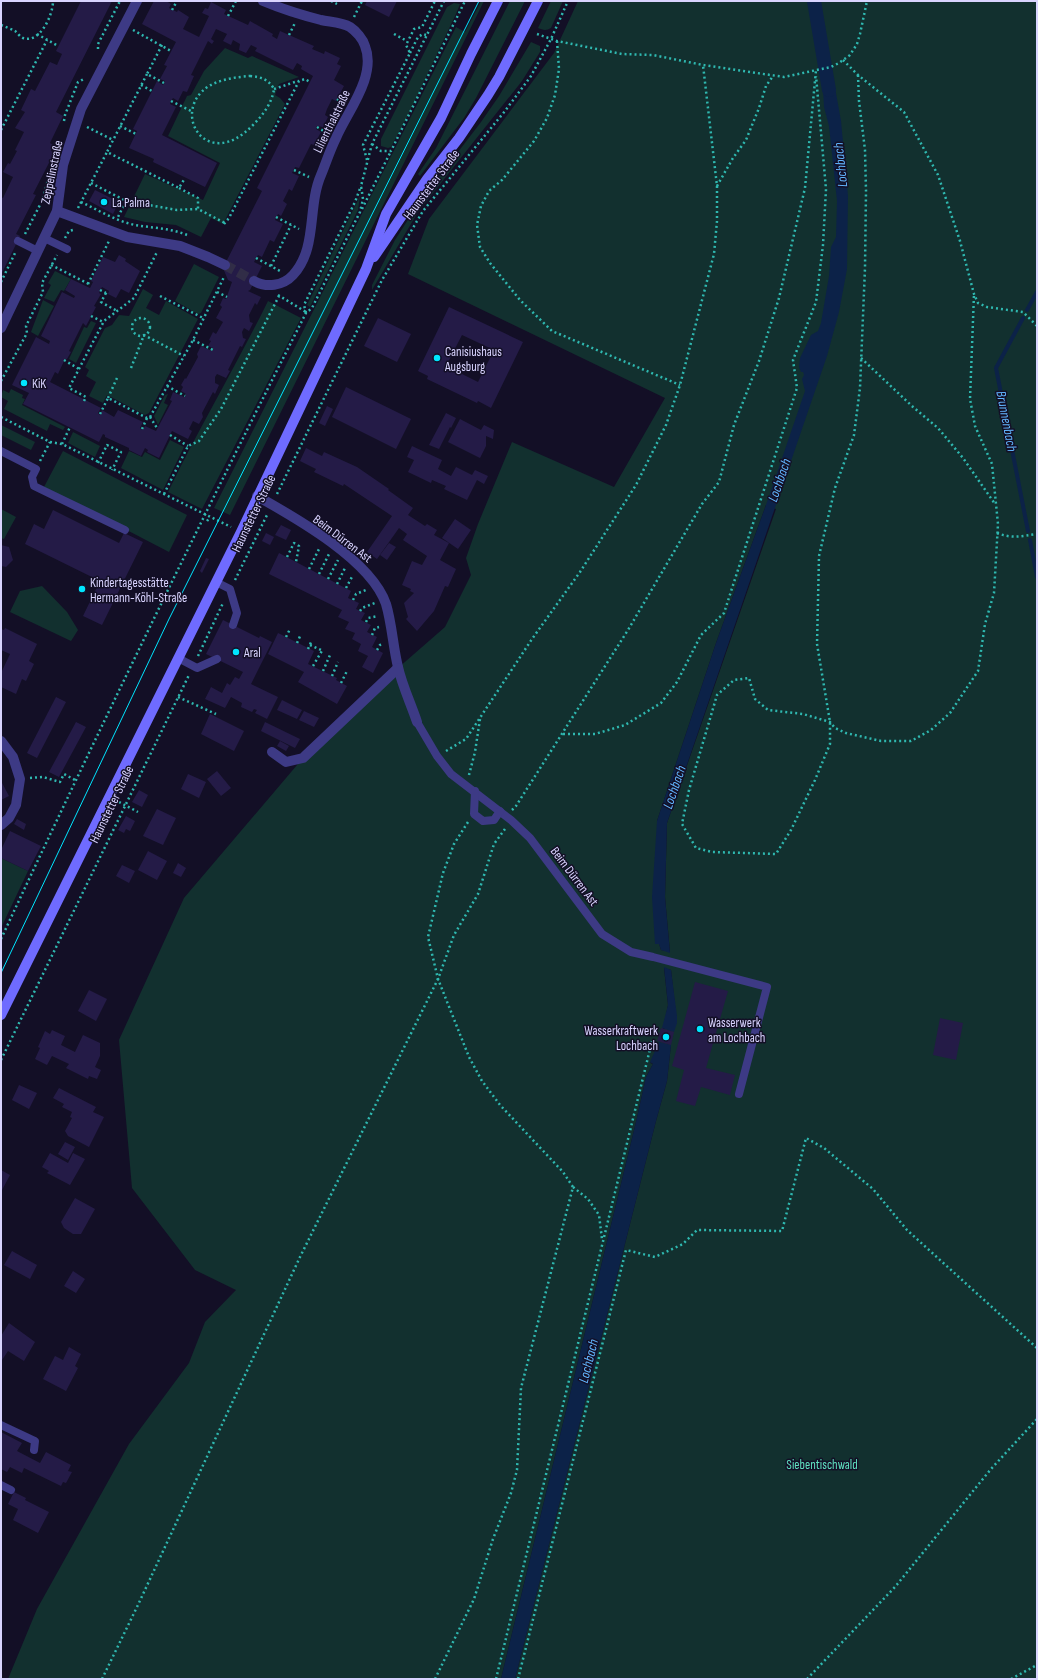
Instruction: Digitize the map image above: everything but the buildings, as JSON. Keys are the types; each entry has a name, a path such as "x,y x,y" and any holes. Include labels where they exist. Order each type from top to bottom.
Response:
{"main road":[{"path":"471,54 490,1"},
{"name":"Haunstetter Straße","path":"1,1015 216,582 366,269 386,214 441,118 498,1"},
{"name":"Haunstetter Straße","path":"366,269 427,179 474,117 499,77 538,1"}],"street":[{"name":"Zeppelinstraße","path":"1,328 56,211 63,165 81,109 137,1"},
{"path":"263,1 299,14 350,27"},
{"name":"Lilienthalstraße","path":"275,285 286,281 292,276 303,260 307,250 318,181 336,138 363,85 367,59 365,46 350,27"},
{"path":"56,211 127,237 180,246 225,265"},
{"path":"254,281 261,285 275,285"},
{"name":"Beim Dürren Ast","path":"257,496 325,538 347,554 367,572 377,586 384,600 388,613 398,668 417,722"},
{"path":"272,752 286,762 303,758 398,668"},
{"path":"1,741 14,757 20,779 16,806 9,818 1,825"}],"lane":[{"path":"44,238 64,248"},
{"path":"18,241 38,251"},
{"path":"1,451 36,469 32,477 34,486 125,530"},
{"path":"216,582 230,589 237,613 233,625"},
{"path":"178,658 197,668 217,659"},
{"name":"Beim Dürren Ast","path":"417,722 437,756 451,774 506,815 530,838 602,934 631,952 653,956 767,987 739,1094"},
{"path":"475,791 474,814 483,821 494,820 506,815"},
{"path":"1,1425 35,1441 34,1450"},
{"path":"1,1485 10,1490"}],"path":[{"path":"1,25 16,32 22,38 30,38 38,34 46,26 52,13 53,1"},
{"path":"172,10 177,1"},
{"path":"228,16 236,1"},
{"path":"331,1 337,4"},
{"path":"350,27 362,1"},
{"path":"410,53 406,45 407,42 414,29 422,27 435,1"},
{"path":"306,313 304,305 355,202 361,186 372,144 444,1"},
{"path":"1,939 75,780 161,608 204,514 306,313 312,308 465,1"},
{"name":"Haunstetter Straße","path":"1,1060 382,280 424,211 505,111 531,76 551,39 568,1"},
{"path":"537,34 556,41 622,54 653,55 703,65 784,77 831,66 843,60 850,54 857,44 867,1"},
{"path":"124,25 172,51"},
{"path":"38,34 58,46"},
{"path":"394,34 407,42"},
{"path":"368,161 363,145 418,37 423,34 426,36"},
{"path":"1,130 47,40"},
{"path":"556,41 559,69 555,95 547,118 534,141 502,180 489,191 481,206 477,225 480,247 490,263 520,300 552,331 680,384"},
{"path":"1,381 27,333 26,326 43,292 42,283 51,265 64,248 74,217 81,202 120,126 128,107 162,45"},
{"path":"843,60 858,75 904,112 938,175 960,241 974,294 978,303 987,307 1023,312 1037,326"},
{"path":"437,756 466,739 532,639 580,572 636,485 666,425 680,384 714,254 717,221 717,186 703,65"},
{"path":"145,69 149,71"},
{"path":"102,1679 300,1257 438,979 454,935 478,894 494,844 506,815 516,806 563,734 632,624 702,504 719,482 734,426 759,361 780,298 805,188 816,70"},
{"path":"563,734 595,734 625,725 661,703 677,682 701,635 724,613 797,388 793,360 816,302 823,245 826,189 816,70"},
{"path":"147,74 164,83"},
{"path":"858,75 866,191 865,268 860,388 854,435 835,488 819,556 817,644 830,722 830,744 794,823 776,854 712,852 696,848 682,824 689,790 717,696 734,680 750,678 755,699 768,710 803,714 830,722 835,728 846,733 881,741 911,741 931,730 950,713 978,671 985,624 994,593 997,533 992,464 975,426 970,399 974,294"},
{"path":"258,76 267,81 274,89 268,106 255,124 247,132 229,142 215,144 202,139 194,127 193,112 198,99 208,87 228,79 258,76"},
{"path":"717,186 733,158 746,140 766,86 773,76"},
{"path":"274,89 305,79 310,82"},
{"path":"91,183 126,200 177,210 198,209 224,224 229,218 299,81"},
{"path":"141,85 152,91"},
{"path":"171,101 193,112"},
{"path":"77,123 113,140"},
{"path":"120,126 136,134"},
{"path":"372,144 381,151 391,151"},
{"path":"107,152 198,198 198,209"},
{"path":"294,170 318,181"},
{"path":"179,188 184,178"},
{"path":"360,212 362,199 361,186"},
{"path":"117,219 126,200"},
{"path":"81,202 117,219 134,225"},
{"path":"276,218 310,234"},
{"path":"271,266 292,225"},
{"path":"69,231 76,229"},
{"path":"102,237 115,242"},
{"path":"88,284 110,240"},
{"path":"151,251 161,253"},
{"path":"84,401 86,397 74,393 69,388 103,322 134,298 157,252"},
{"path":"256,258 292,276"},
{"path":"51,265 91,286"},
{"path":"142,429 193,340 225,277 218,274"},
{"path":"275,285 276,294 306,313"},
{"path":"100,290 107,292 101,302 117,311"},
{"path":"217,292 226,297"},
{"path":"160,296 204,318"},
{"path":"164,494 188,446 199,441 221,409 279,296"},
{"path":"91,316 103,322"},
{"path":"131,368 144,335 149,331 150,325 144,318 138,318 132,324 133,330 139,336 144,335 184,356"},
{"path":"193,340 213,350"},
{"path":"861,358 913,407 938,428 963,458 996,505"},
{"path":"64,360 79,368"},
{"path":"100,414 117,378"},
{"path":"167,386 185,396"},
{"path":"108,398 148,418 157,428"},
{"path":"1,417 50,442 62,444 112,470 204,514"},
{"path":"62,444 70,428"},
{"path":"170,435 188,446"},
{"path":"36,469 50,442"},
{"path":"98,463 107,445 121,452 112,470"},
{"path":"208,521 210,516"},
{"path":"221,528 223,523"},
{"path":"997,533 1007,537 1022,537 1037,534"},
{"path":"309,569 325,538"},
{"path":"287,557 294,543 299,546 296,562"},
{"path":"319,574 334,545"},
{"path":"328,579 347,554"},
{"path":"337,584 347,554"},
{"path":"353,600 356,594 377,586"},
{"path":"360,611 362,608 384,600"},
{"path":"366,622 368,618 388,613"},
{"path":"286,637 290,629"},
{"path":"297,643 301,634"},
{"path":"308,649 312,640"},
{"path":"310,645 322,650 313,666"},
{"path":"323,671 330,655"},
{"path":"332,676 338,662"},
{"path":"341,683 347,671"},
{"path":"178,697 216,714"},
{"path":"467,785 481,717"},
{"path":"20,779 43,777 60,782 64,774 75,780"},
{"path":"109,797 138,812"},
{"path":"474,814 454,844 443,873 432,915 428,937 438,979 469,1057 482,1081 500,1105 553,1162 573,1187 588,1199 599,1215 602,1241"},
{"path":"496,1679 652,1041"},
{"path":"518,1679 626,1250 655,1257 683,1244 698,1230 782,1231 806,1138 824,1148 873,1189 907,1230 1037,1348"},
{"path":"435,1679 474,1599 493,1539 511,1492 517,1470 521,1388 573,1187"},
{"path":"807,1679 895,1587 991,1468 1037,1419"},
{"path":"1011,1679 1037,1665"}],"green space":[{"path":"481,1 484,1 230,515 214,508 456,27 465,32"},
{"path":"510,1 525,1 476,98 464,118 420,176 418,174 436,148"},
{"path":"551,1 563,1 551,28 544,30 538,28"},
{"name":"Siebentischwald","path":"578,1 1037,1 1037,1679 515,1679 667,1081 671,1045 650,1063 653,1064 646,1077 501,1679 8,1679 37,1609 129,1444 189,1363 205,1322 236,1290 195,1270 132,1188 119,1040 184,898 303,758 398,668 445,627 471,575 466,558 478,524 512,442 614,487 665,398 408,274 429,219 554,53","holes":["766,505 776,509 667,823 665,897 670,952 661,950 659,944 657,821 716,643","664,968 671,970 677,1023 663,1029 668,1005"]},
{"path":"454,3 460,4 407,117 391,147 388,148 381,146 381,139 447,7"},
{"path":"531,42 540,46 540,52 522,81 418,212 372,290 372,285 395,240 418,204 481,122 499,96"},
{"path":"225,48 248,58 252,56 299,77 279,84 275,95 285,104 223,224 211,218 201,237 176,225 145,222 124,217 145,174 203,200 220,163 168,136 187,96 191,95 204,71"},
{"path":"360,196 358,210 310,307 307,305"},
{"path":"194,264 219,277 201,313 198,314 175,301"},
{"path":"55,271 71,279 64,291 61,290 54,302 44,298 51,285 48,283"},
{"path":"143,289 153,295 146,308 159,315 166,301 198,319 149,413 145,415 107,395 103,403 89,396 96,382 86,376 89,370 85,367 105,328 112,325 119,315 129,316"},
{"path":"43,300 54,306 38,336 31,332"},
{"path":"268,301 301,318 202,509 168,492"},
{"path":"91,321 96,323 76,363 69,359 84,327 87,328"},
{"path":"11,389 23,395 22,398 25,399 22,405 65,427 63,430 50,424 47,431 4,409 8,401 1,397 3,390 9,393"},
{"path":"168,394 164,403 168,405 158,425 154,416 165,395"},
{"path":"1,425 35,442 31,450 1,435"},
{"path":"73,432 100,446 95,457 68,443"},
{"path":"170,440 184,447 163,490 121,468 129,451 142,457 145,452 160,460"},
{"path":"63,451 187,515 169,552 44,487"},
{"path":"1,509 16,517 4,539 1,538"},
{"path":"42,586 67,612 78,630 71,641 10,612 20,591"},
{"path":"1,858 28,871 1,928"}],"water":[{"path":"832,71 841,121 848,196 847,269 839,312 827,356 667,823 665,897 670,953 661,950 659,944 655,944 652,897 657,821 716,643 805,391 802,379 804,375 799,367 800,358 811,335 818,331 821,323 829,276 831,247 836,237 837,201 829,126 824,107 822,73"},
{"path":"664,967 671,970 677,1016 677,1023 674,1032 662,1028 668,1005"},
{"path":"659,1042 671,1045 667,1081 515,1679 501,1679 646,1077 653,1064 650,1062"}],"waterway":[{"name":"Lochbach","path":"814,1 829,90"},
{"name":"Brunnenbach","path":"1027,310 1037,292"},
{"name":"Brunnenbach","path":"1023,318 996,368 1028,531"},
{"name":"Brunnenbach","path":"1030,540 1037,577"}],"tunnel":[{"path":"225,265 254,281"}],"tram line":[{"path":"1,973 169,619 479,1"}],"place":[{"name":"La Palma","path":"104,202"},
{"name":"Canisiushaus Augsburg","path":"437,358"},
{"name":"KiK","path":"24,383"},
{"name":"Kindertagesstätte Hermann-Köhl-Straße","path":"82,589"},
{"name":"Aral","path":"236,652"},
{"name":"Wasserwerk am Lochbach","path":"700,1029"},
{"name":"Wasserkraftwerk Lochbach","path":"666,1037"}]}
